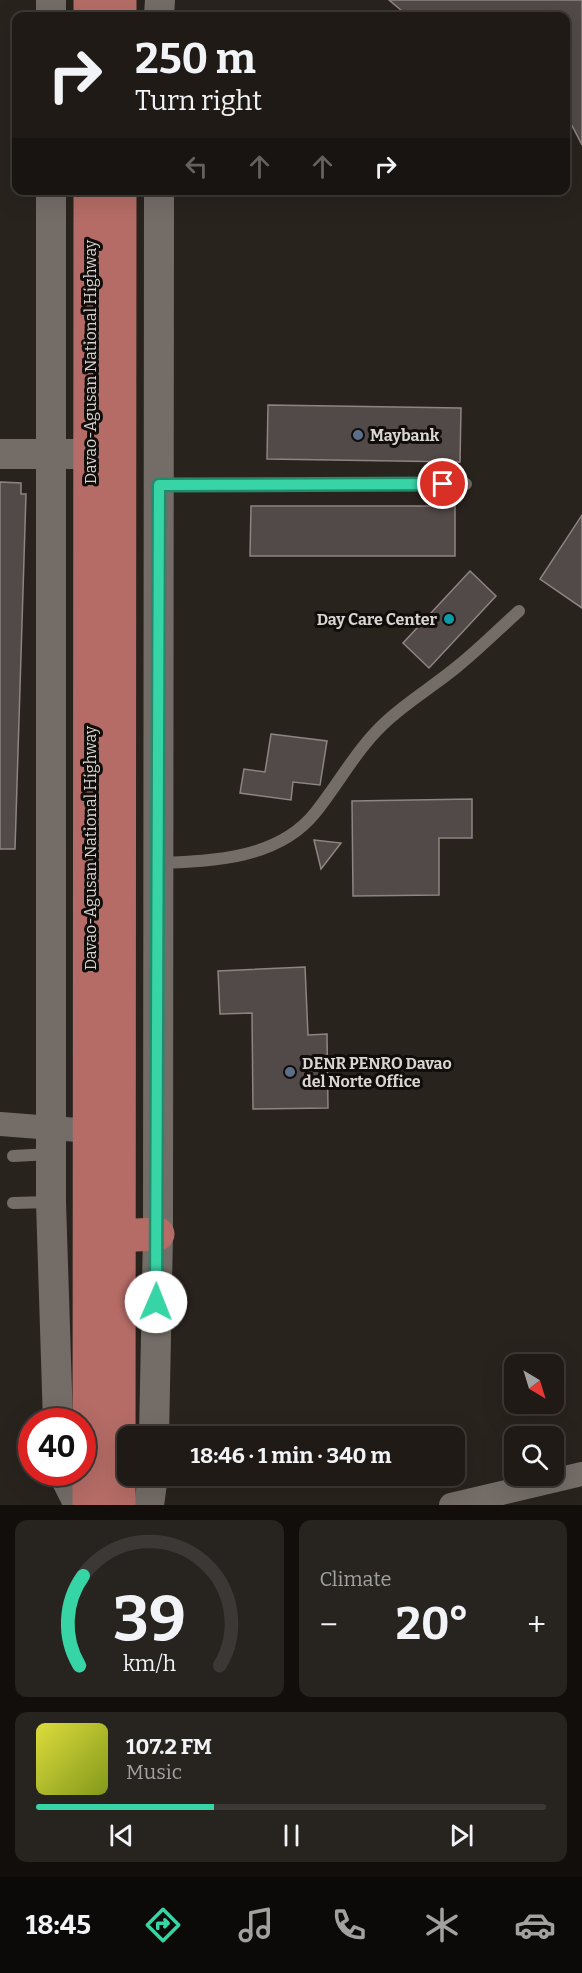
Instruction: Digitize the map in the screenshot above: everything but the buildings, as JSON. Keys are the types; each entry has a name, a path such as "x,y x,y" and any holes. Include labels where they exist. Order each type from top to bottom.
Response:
{"highway":[{"name":"Davao-Agusan National Highway","path":"81,1498 90,195"},
{"name":"Davao-Agusan National Highway","path":"119,1505 120,195"},
{"name":"Davao-Agusan National Highway","path":"65,454 78,728 78,793 60,1138 77,1408"},
{"path":"78,728 105,735 131,727 131,793 147,1234 138,1426"},
{"path":"78,793 95,786 106,785 131,793"},
{"path":"140,1486 143,1505"}],"street":[{"path":"51,195 65,454 60,1138 51,1202 58,1408"},
{"path":"154,1426 147,1234 159,863 159,195"},
{"path":"1,454 65,454"},
{"path":"0,1124 60,1138"},
{"path":"451,1505 582,1474"},
{"path":"149,1505 152,1486"}],"lane":[{"path":"159,485 466,484"},
{"path":"159,863 189,862 240,855 266,848 288,838 314,814 361,750 389,719 457,666 519,611"},
{"path":"13,1156 60,1138"},
{"path":"12,1203 51,1202"}],"place":[{"name":"Maybank","path":"358,435"},
{"name":"Day Care Center","path":"449,619"},
{"name":"DENR PENRO Davao del Norte Office","path":"290,1072"}],"route":[{"path":"156,1302 159,485 443,484"}]}
